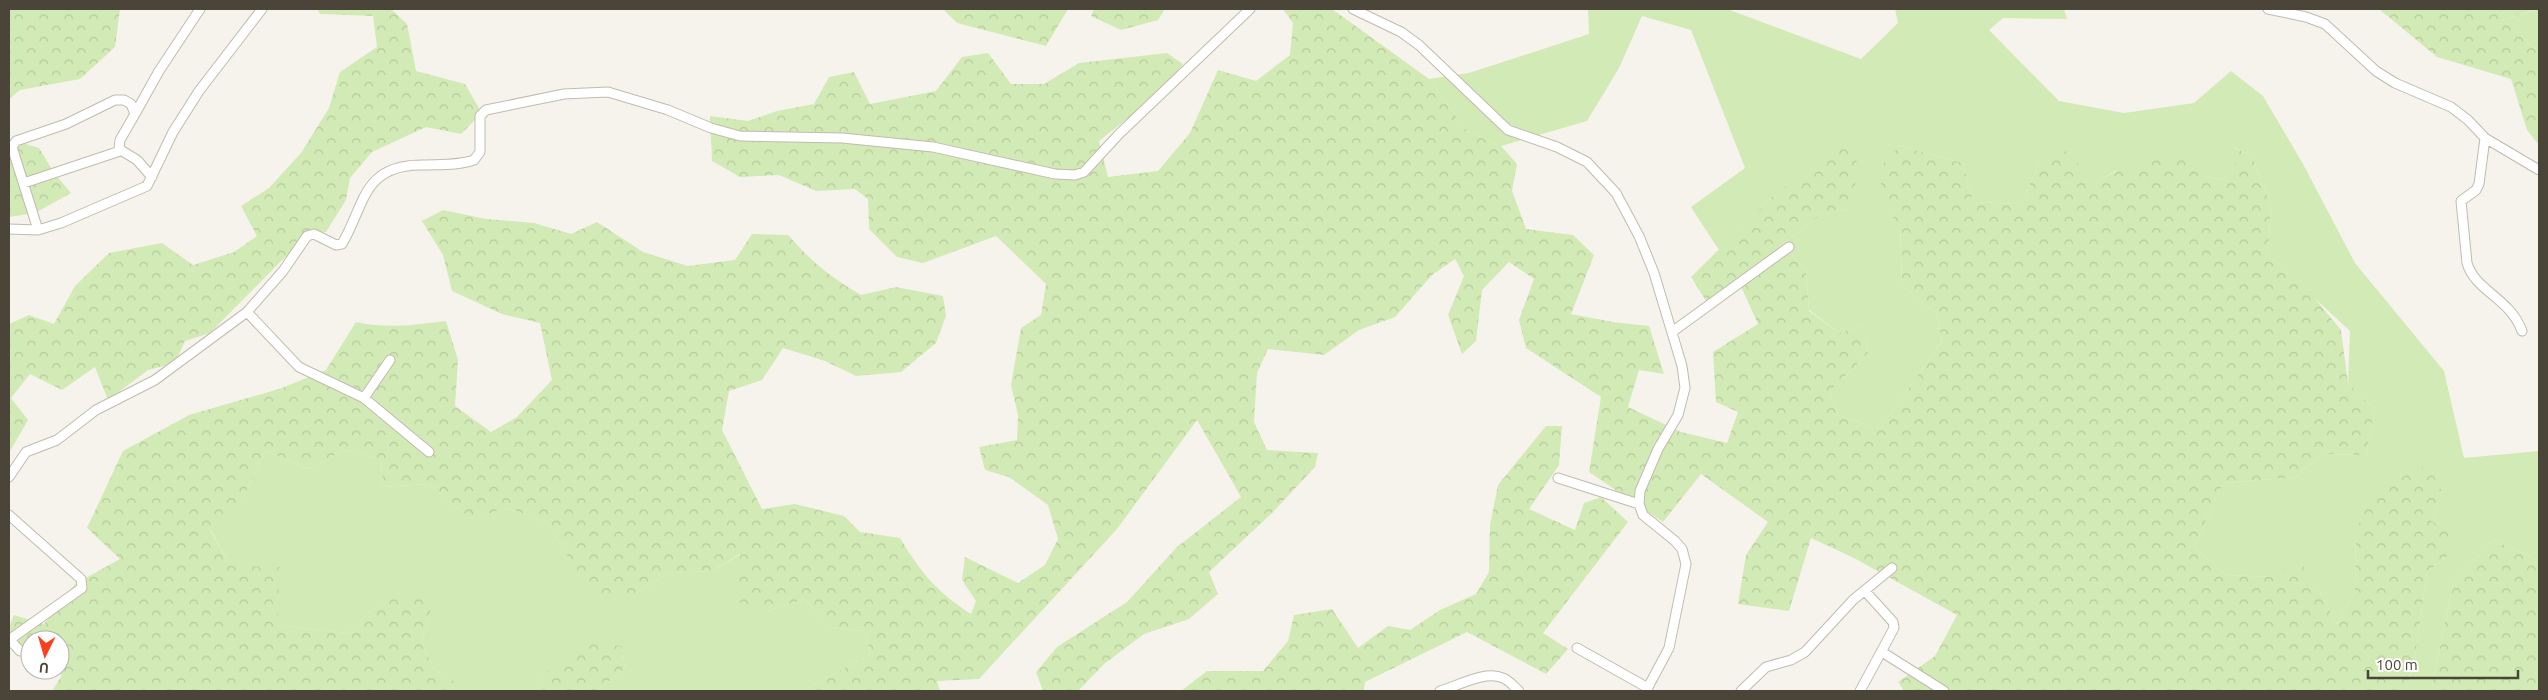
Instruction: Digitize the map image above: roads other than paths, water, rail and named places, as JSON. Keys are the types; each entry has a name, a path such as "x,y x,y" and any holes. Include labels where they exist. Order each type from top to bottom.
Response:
{"street":[{"path":"120,151 118,146 120,140 159,71 200,9"},
{"path":"9,229 38,230 61,223 143,188 152,177 173,132 183,116 262,9"},
{"path":"9,477 26,452 57,440 96,410 155,380 247,312 283,271 308,236 314,234 336,245 342,244 358,205 380,176 397,167 463,163 477,158 480,149 480,116 486,110 564,94 608,92 668,110 711,128 740,136 842,138 932,147 1055,174 1075,175 1084,172 1119,134 1250,9"},
{"path":"1353,9 1400,32 1418,45 1508,130 1574,154 1601,174 1616,193 1639,236 1654,273 1685,378 1684,399 1678,416 1649,468 1640,491 1639,504 1643,515 1649,522 1682,549 1686,564 1672,640 1647,689 1577,648"},
{"path":"2268,9 2306,17 2325,24 2376,71 2395,83 2451,106 2485,138 2539,170"},
{"path":"38,230 12,147 16,141 66,124 114,100 131,104 135,114"},
{"path":"2485,138 2478,187 2461,201 2467,263 2470,272 2476,280 2508,306 2522,331"},
{"path":"24,183 120,151 138,160 152,177"},
{"path":"1672,332 1789,247"},
{"path":"247,312 298,367 364,398 429,452"},
{"path":"364,398 390,360"},
{"path":"1558,478 1639,504"},
{"path":"9,515 81,579 83,583 82,588 9,640 20,651"},
{"path":"1741,691 1766,667 1792,660 1805,652 1853,600 1892,568"},
{"path":"1860,691 1893,633 1893,622 1865,591"},
{"path":"1882,652 1944,691"},
{"path":"1440,691 1484,677 1495,676 1505,678 1519,691"}]}
